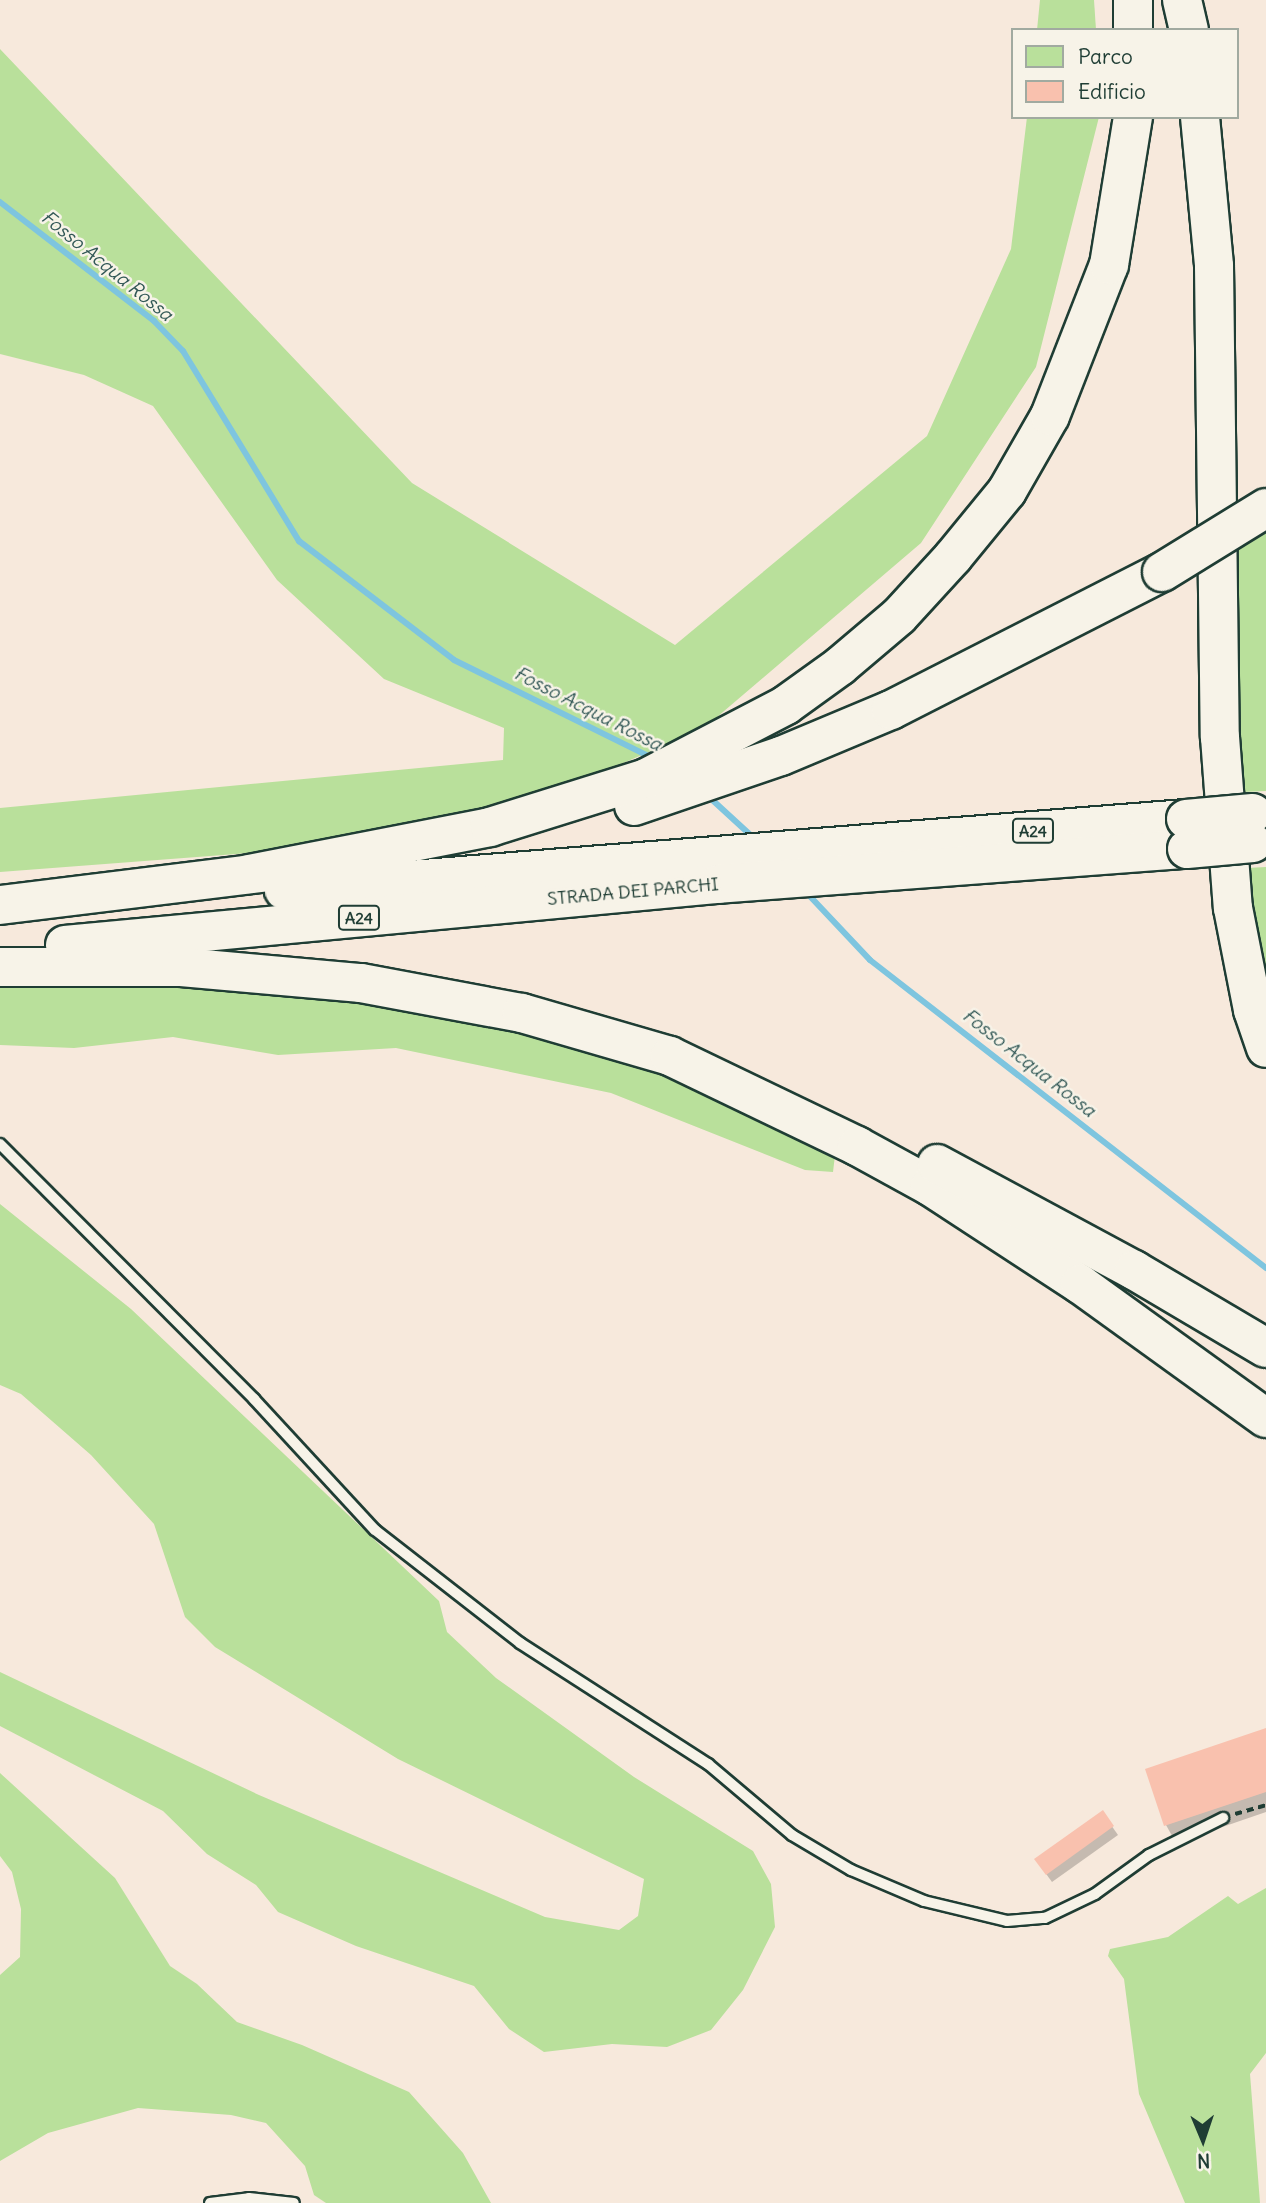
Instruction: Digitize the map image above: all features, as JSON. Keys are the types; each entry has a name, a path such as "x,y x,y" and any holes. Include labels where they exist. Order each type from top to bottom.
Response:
{"highway":[{"path":"1133,0 1133,28"},
{"path":"1182,0 1189,28"},
{"path":"653,788 690,759 786,705 840,666 899,616 1007,491 1051,416 1109,265 1133,119"},
{"path":"1200,119 1214,266 1220,737 1233,908 1253,1010 1266,1048"},
{"path":"0,905 467,846 653,788 781,756 970,671 1162,572 1266,509"},
{"name":"STRADA DEI PARCHI","path":"0,911 716,871 1259,827"},
{"name":"STRADA DEI PARCHI","path":"0,951 716,871"},
{"path":"0,967 181,967 350,982 522,1013 670,1056 775,1090 900,1145 1085,1242 1266,1348"},
{"path":"670,1056 847,1140 930,1186 1101,1298 1266,1418"}],"lane":[{"path":"0,1144 254,1399 375,1530 520,1643 708,1764 792,1835 851,1870 925,1901 1007,1921 1045,1918 1095,1894 1149,1855 1223,1818"},
{"path":"209,2203 249,2197 294,2203"}],"path":[{"path":"1223,1818 1266,1805"}],"green space":[{"path":"1040,0 1094,0 1096,28 1037,28"},
{"path":"0,49 412,483 675,645 927,436 1011,249 1027,119 1098,119 1036,367 921,543 703,729 534,801 275,851 0,872 0,808 503,760 504,728 384,679 277,580 153,406 84,375 0,354"},
{"path":"1266,531 1266,791 1243,792 1234,550"},
{"path":"1266,867 1266,983 1247,868"},
{"path":"51,983 151,984 380,1002 552,1038 714,1091 836,1147 833,1172 805,1170 611,1093 396,1048 278,1055 173,1037 74,1048 0,1045 0,988"},
{"path":"0,1204 131,1309 439,1601 447,1632 496,1678 634,1777 753,1851 771,1884 775,1927 743,1990 711,2030 667,2047 612,2044 544,2052 509,2029 474,1986 356,1946 278,1912 256,1885 207,1854 163,1811 0,1726 0,1672 259,1795 545,1917 619,1930 638,1916 644,1879 398,1759 215,1647 185,1617 154,1524 91,1455 21,1394 0,1385"},
{"path":"0,1773 115,1878 170,1966 197,1984 237,2022 302,2045 409,2092 463,2153 491,2203 326,2203 314,2195 305,2166 266,2123 231,2115 138,2108 48,2133 0,2161 0,1975 20,1957 21,1909 12,1872 0,1856"},
{"path":"1266,1888 1266,2053 1250,2074 1260,2203 1185,2203 1139,2094 1124,1979 1108,1956 1110,1949 1168,1937 1228,1896 1238,1904"}],"building":[{"path":"1266,1728 1266,1792 1164,1826 1145,1769"},
{"path":"1103,1810 1114,1826 1046,1875 1034,1859"}],"waterway":[{"name":"Fosso Acqua Rossa","path":"0,202 154,321 183,351 299,541 454,660 652,758"},
{"name":"Fosso Acqua Rossa","path":"708,796 756,840"},
{"name":"Fosso Acqua Rossa","path":"805,891 870,960 1266,1268"}]}
